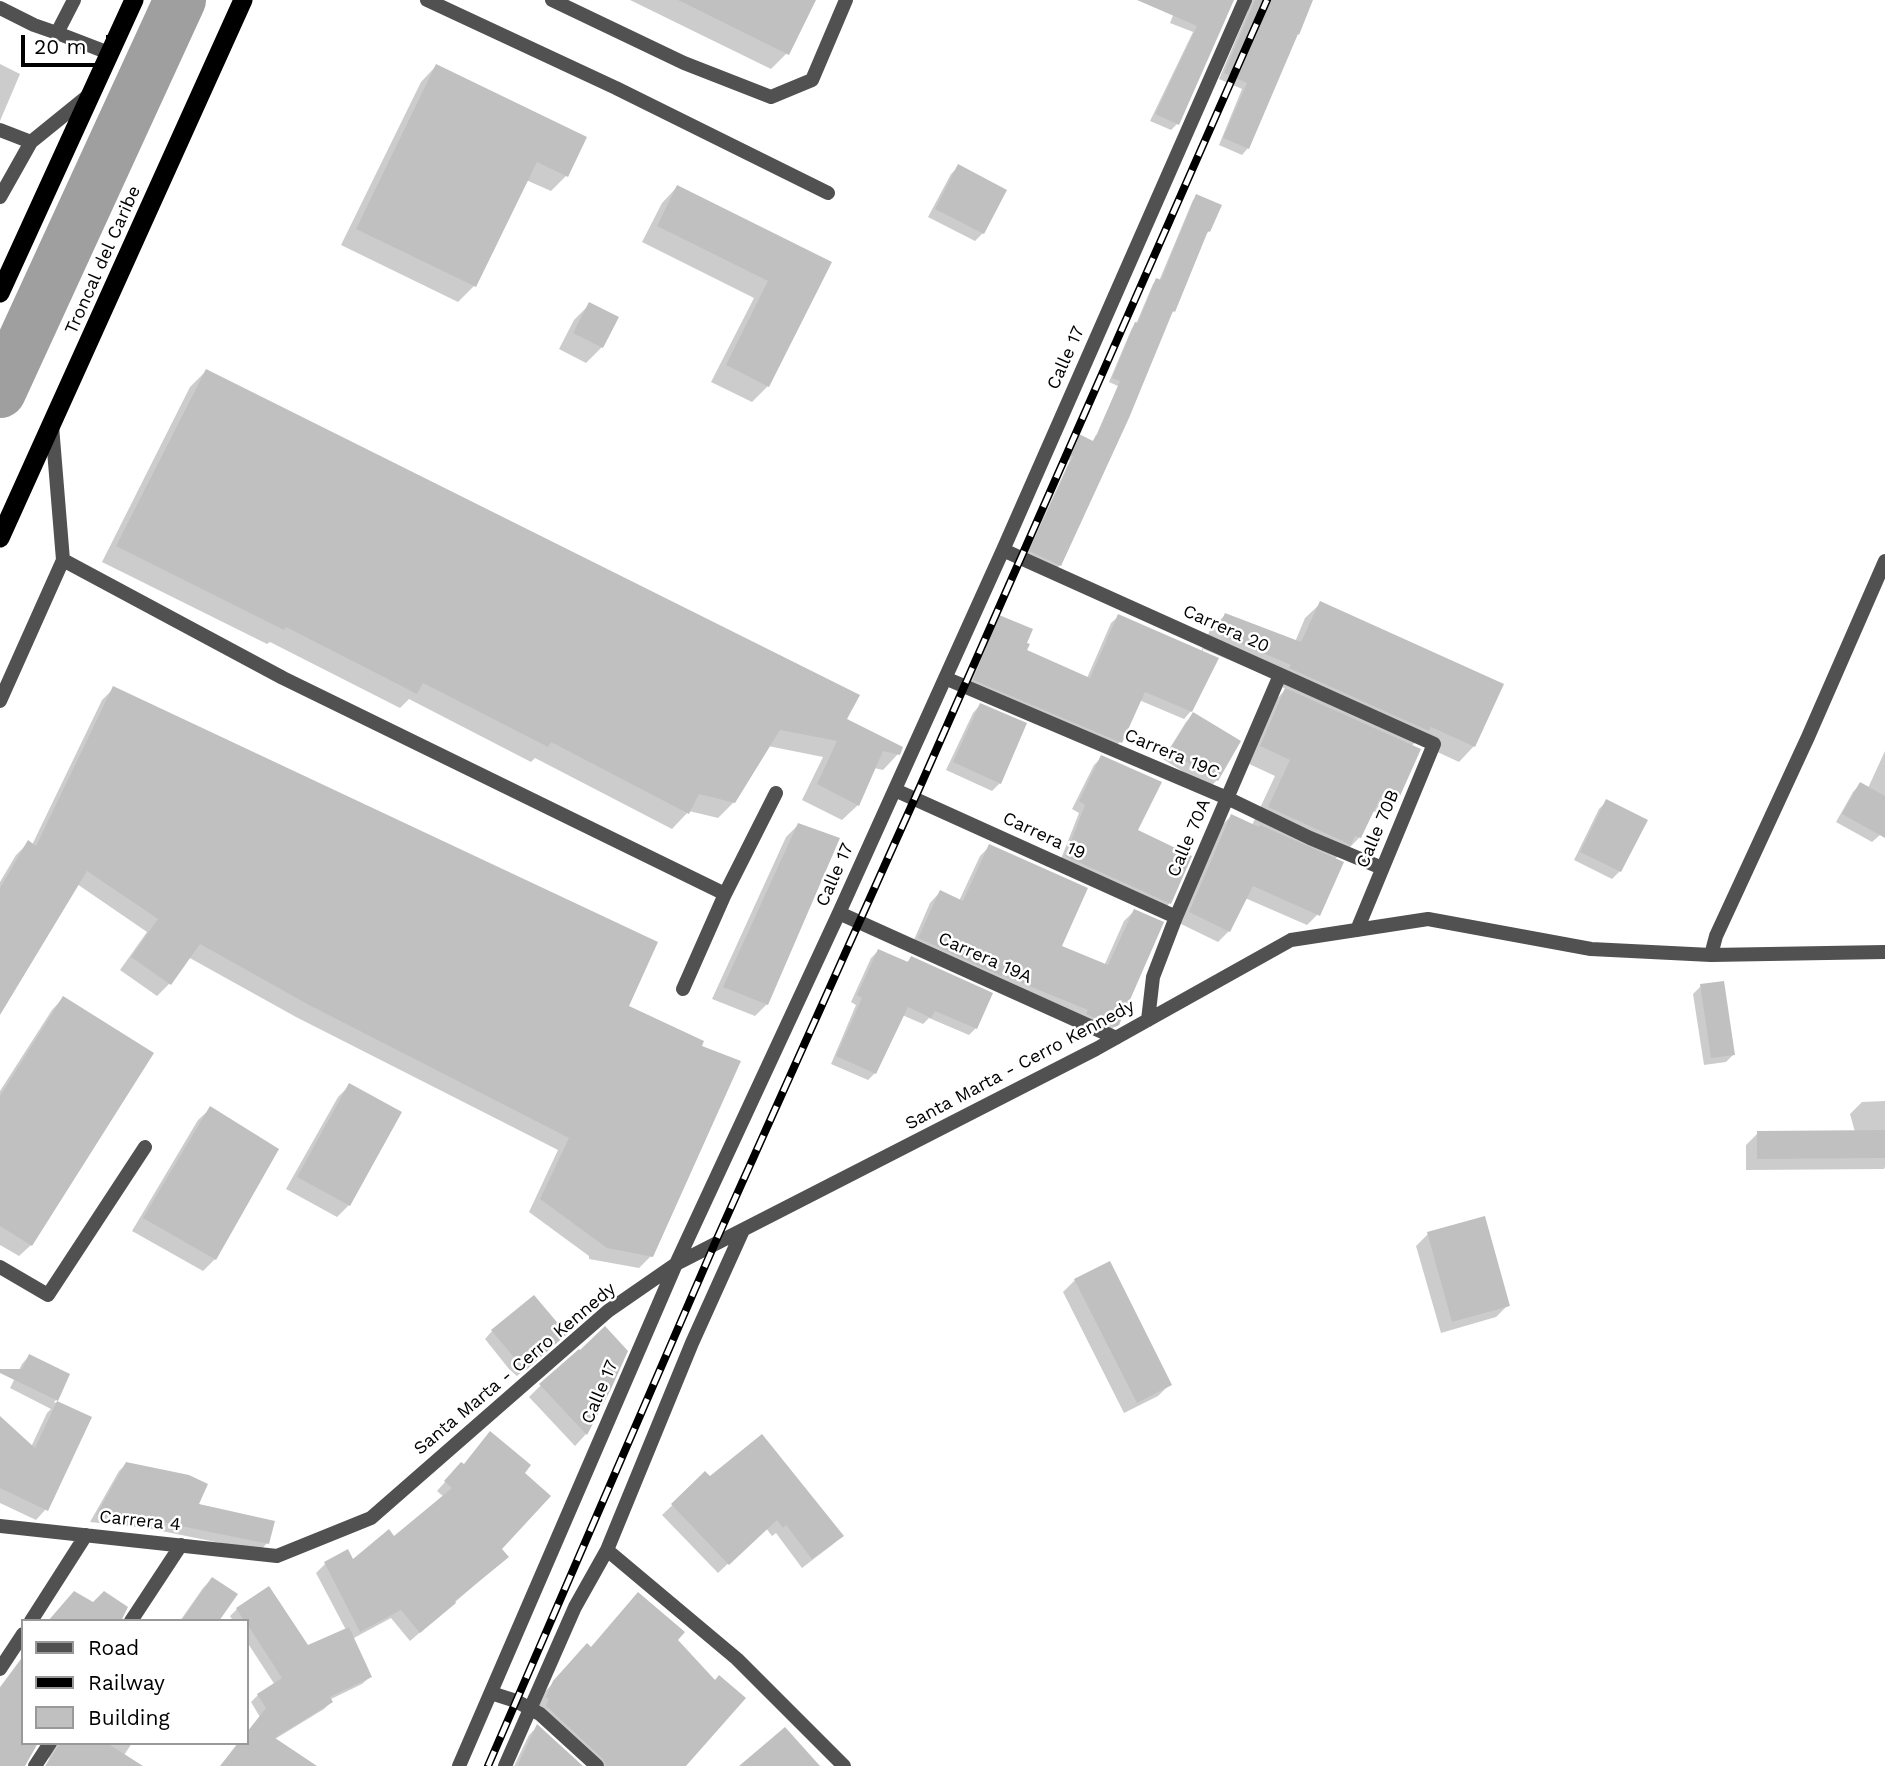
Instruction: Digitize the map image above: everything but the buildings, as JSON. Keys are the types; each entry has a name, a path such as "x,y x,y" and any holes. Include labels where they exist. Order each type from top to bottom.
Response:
{"highway":[{"path":"0,293 134,0"},
{"name":"Troncal del Caribe","path":"0,538 243,0"}],"street":[{"path":"57,33 74,0"},
{"path":"427,0 616,88 828,193"},
{"path":"552,0 684,63 771,97 812,80 846,0"},
{"name":"Calle 17","path":"459,1766 676,1264 895,790 1245,0"},
{"path":"0,8 33,24 109,53"},
{"path":"0,197 30,142 93,92"},
{"path":"0,130 30,142"},
{"path":"0,701 63,560 51,424"},
{"name":"Carrera 20","path":"1003,550 1434,744"},
{"path":"63,560 283,677 724,894"},
{"path":"1711,955 1716,936 1808,737 1885,561"},
{"name":"Calle 70A","path":"1148,1020 1153,977 1280,675"},
{"name":"Carrera 19C","path":"945,678 1227,798 1382,869"},
{"name":"Calle 70B","path":"1357,930 1434,744"},
{"name":"Carrera 19","path":"895,790 1176,918"},
{"path":"683,989 724,894 776,793"},
{"name":"Carrera 19A","path":"839,913 1116,1038"},
{"name":"Santa Marta - Cerro Kennedy","path":"277,1556 371,1518 608,1311 676,1264 1116,1038 1291,940 1428,919 1591,948 1711,955 1885,952"},
{"path":"0,1267 48,1295 145,1147"},
{"path":"505,1766 575,1607 607,1550 692,1343 743,1230"},
{"name":"Carrera 4","path":"0,1526 277,1556"},
{"path":"32,1619 86,1535"},
{"path":"132,1619 181,1545"},
{"path":"607,1550 737,1659 844,1766"},
{"path":"0,1669 21,1637"},
{"path":"491,1693 540,1714 597,1766"},
{"path":"35,1766 49,1745"}],"waterway":[{"path":"0,392 180,0"}],"railway":[{"path":"488,1766 715,1243 915,798 1267,0"}]}
